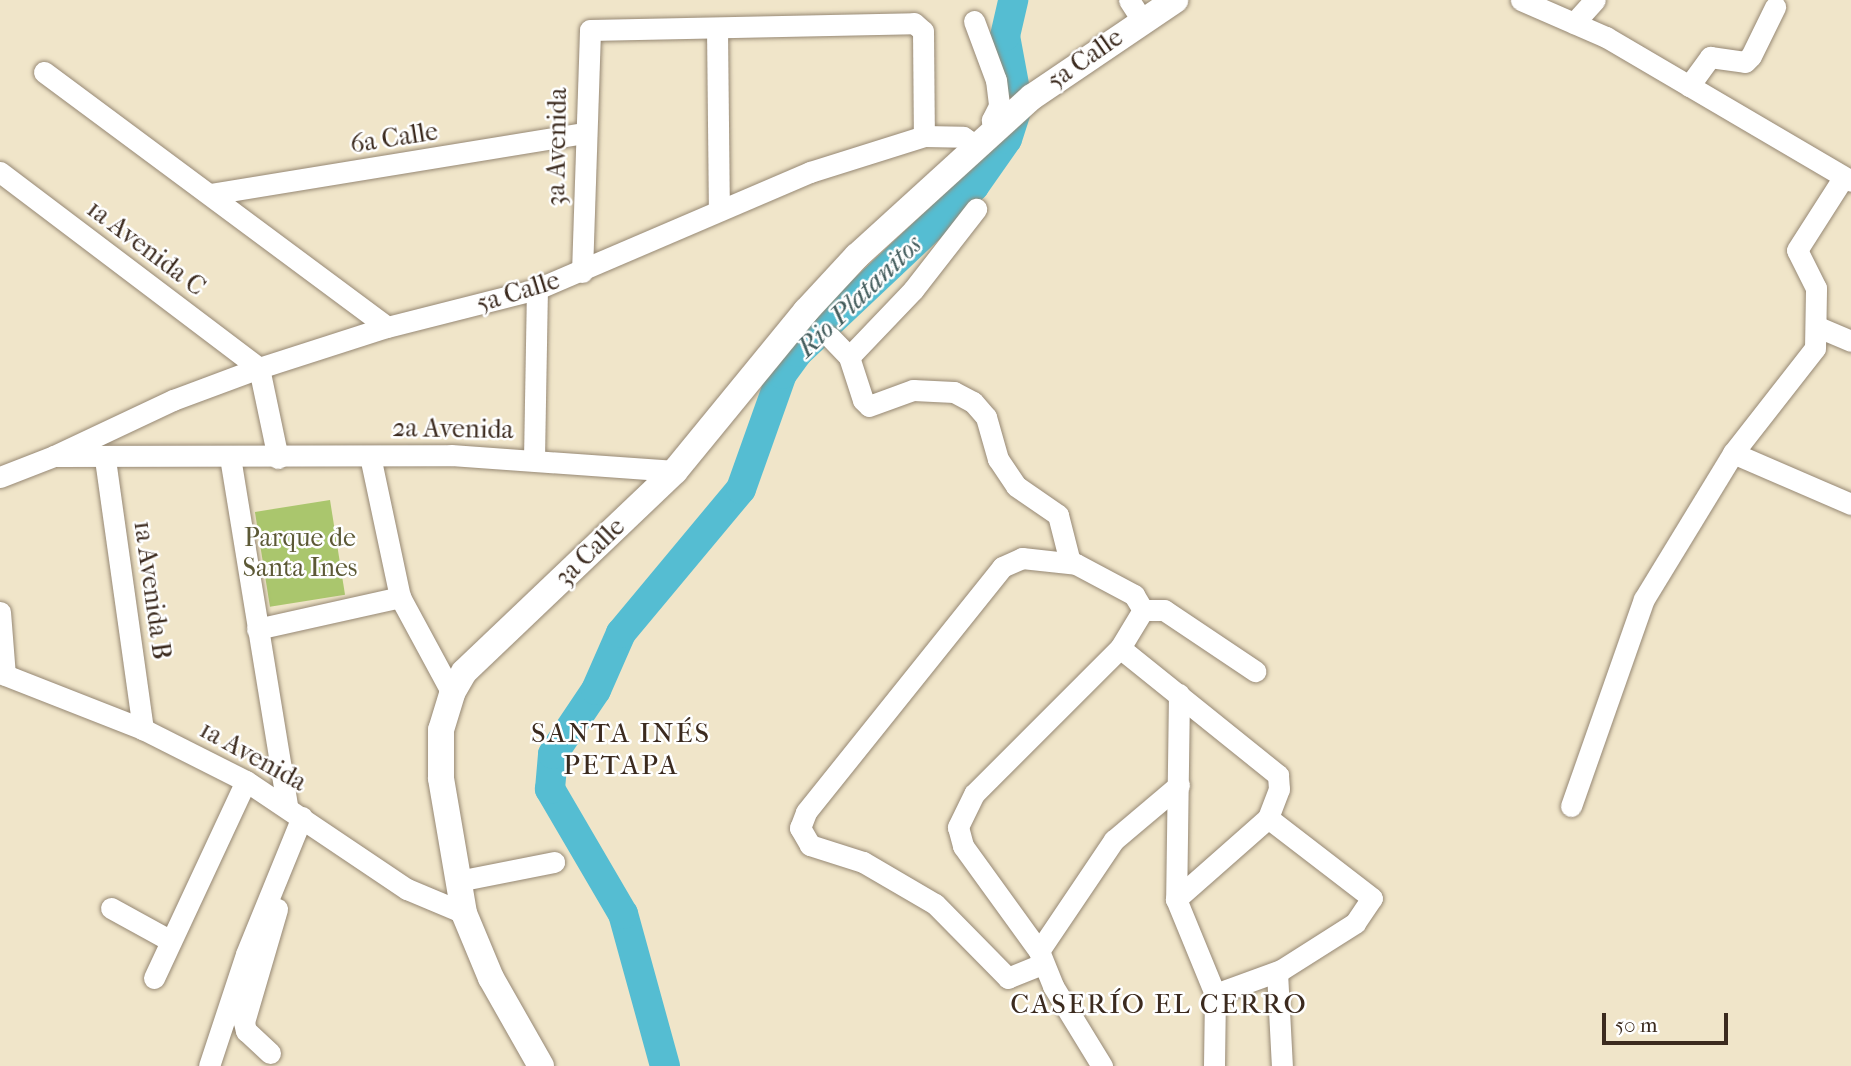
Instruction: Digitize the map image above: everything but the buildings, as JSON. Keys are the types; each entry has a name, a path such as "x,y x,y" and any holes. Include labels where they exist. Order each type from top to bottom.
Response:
{"main road":[{"name":"5a Calle","path":"1000,127 1134,6 1175,0"},
{"name":"3a Calle","path":"541,1066 491,978 464,913 441,778 441,730 452,693 464,672 675,471 857,256 1000,127"}],"street":[{"path":"1521,0 1574,23 1689,86 1847,180 1797,250 1816,288 1818,327 1806,364 1733,453 1644,599 1571,806"},
{"path":"1574,23 1595,0"},
{"path":"1689,86 1710,57 1745,61 1751,57 1774,8"},
{"path":"719,209 718,28 903,10 923,31 924,136"},
{"path":"974,21 996,80 999,106 992,120 1000,127"},
{"name":"3a Avenida","path":"582,272 588,38 597,29 718,28"},
{"path":"44,72 387,327"},
{"name":"6a Calle","path":"211,194 585,133"},
{"name":"5a Calle","path":"54,456 173,400 258,368 387,327 537,289 582,272 719,209 810,172 924,136 963,137 978,148"},
{"name":"1a Avenida C","path":"0,172 258,368"},
{"path":"849,357 913,290 976,209"},
{"path":"534,459 537,289"},
{"path":"1818,327 1851,341"},
{"path":"830,337 849,357 863,400 869,406 913,390 954,392 972,402 986,417 998,459 1016,486 1058,515 1070,562"},
{"path":"258,368 278,458"},
{"path":"1733,453 1851,504"},
{"name":"2a Avenida","path":"0,477 54,456 104,459 370,456 534,459 675,471"},
{"path":"370,456 400,597 452,693"},
{"path":"230,457 257,629 301,816 289,872 245,1009 246,1031 270,1053"},
{"name":"1a Avenida B","path":"104,459 143,729"},
{"path":"1143,610 1134,595 1070,562 1022,558 1002,567 806,813 800,828 810,845 863,862 935,904 1008,978 1041,957 1115,840 1179,785"},
{"path":"257,629 400,597"},
{"path":"1102,1066 1041,957 963,846 959,820 974,794 1120,648 1143,610"},
{"path":"1143,610 1164,610 1255,671"},
{"path":"0,612 2,674"},
{"path":"1120,648 1278,775 1279,789 1268,818 1176,899"},
{"name":"1a Avenida","path":"2,674 143,729 246,781 407,889 464,913"},
{"path":"1179,694 1176,899 1215,995 1214,1066"},
{"path":"154,978 246,781"},
{"path":"209,1066 246,954 301,816"},
{"path":"1215,995 1277,972 1354,923 1372,898 1268,818"},
{"path":"458,881 554,862"},
{"path":"111,908 171,942"},
{"path":"1277,972 1282,1066"}],"green space":[{"name":"Parque de Santa Ines","path":"330,500 345,595 270,607 255,512"}],"waterway":[{"name":"Rio Platanitos","path":"665,1066 623,914 550,789 553,754 596,690 621,633 741,489 782,374 798,352 974,186 1007,139 1018,106 1005,36 1013,0"}],"district":[{"name":"SANTA INÉS PETAPA","path":"621,749"},
{"name":"CASERÍO EL CERRO","path":"1159,1004"}]}
